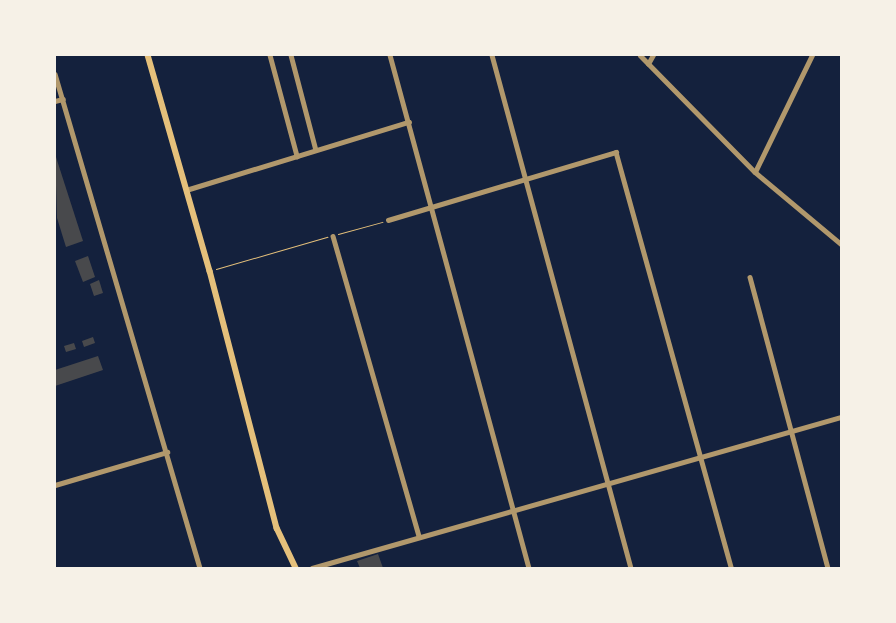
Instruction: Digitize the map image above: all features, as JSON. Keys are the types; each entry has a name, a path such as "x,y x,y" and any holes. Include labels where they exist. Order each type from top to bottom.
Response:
{"main road":[{"path":"148,55 210,271 277,528 296,568"}],"street":[{"path":"270,55 297,156"},
{"path":"291,55 316,150"},
{"path":"390,55 529,568"},
{"path":"492,55 631,568"},
{"path":"640,55 755,172 841,244"},
{"path":"648,64 653,55"},
{"path":"755,172 812,55"},
{"path":"55,74 200,568"},
{"path":"55,101 62,99"},
{"path":"186,190 409,122"},
{"path":"388,220 525,177 616,152 731,568"},
{"path":"333,236 419,536"},
{"path":"750,277 828,568"},
{"path":"312,568 514,508 841,417"},
{"path":"55,485 167,452"}],"path":[{"path":"210,271 388,220"}],"building":[{"path":"55,154 83,241 66,247 57,218"},
{"path":"88,256 95,277 83,282 75,261"},
{"path":"99,280 103,293 94,296 90,284"},
{"path":"93,337 95,343 84,347 82,341"},
{"path":"74,343 76,349 66,352 64,346"},
{"path":"98,356 103,370 55,386 55,370"},
{"path":"378,554 383,568 360,568 357,561"}]}
